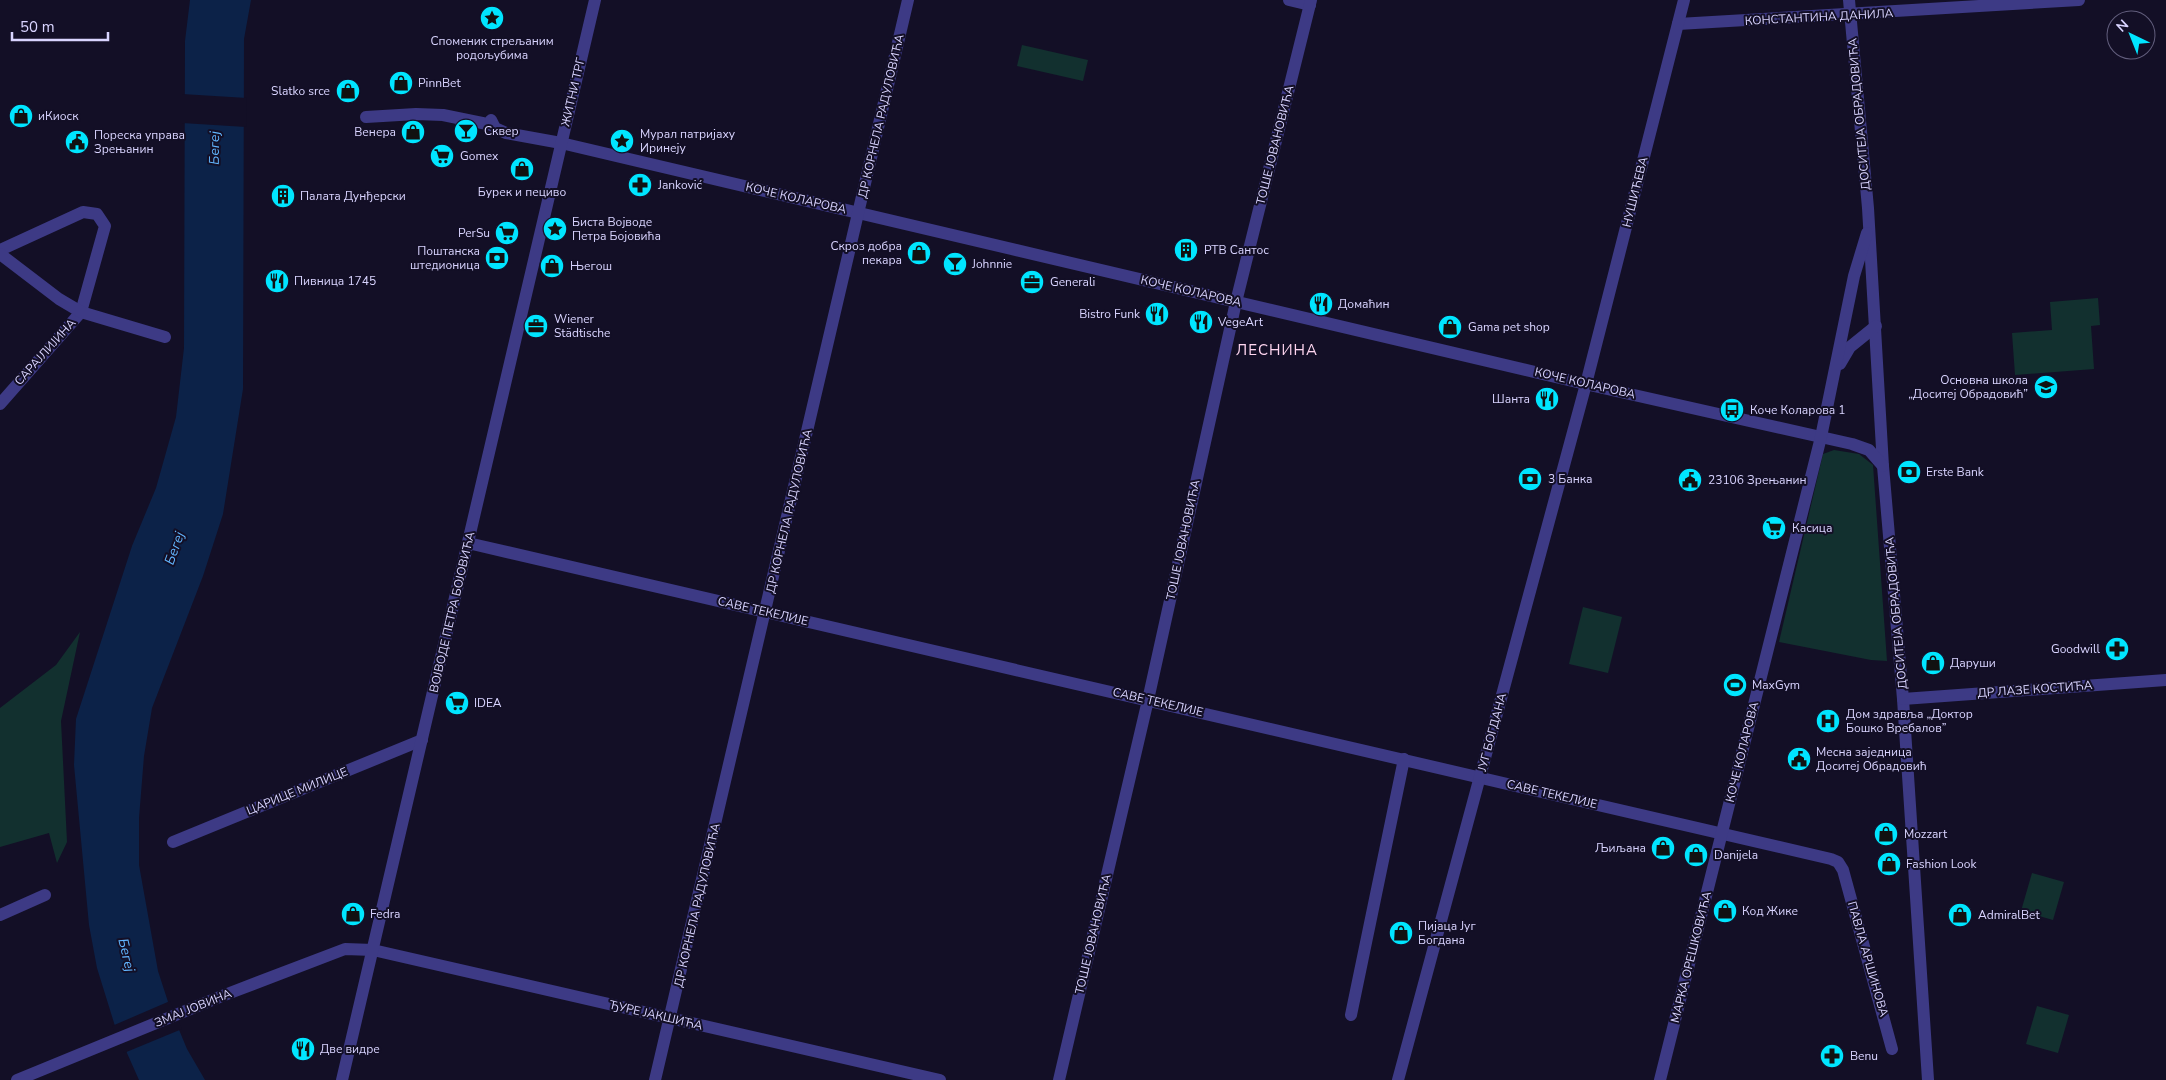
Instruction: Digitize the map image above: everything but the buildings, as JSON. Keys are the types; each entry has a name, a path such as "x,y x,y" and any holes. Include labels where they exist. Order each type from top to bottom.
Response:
{"street":[{"name":"ЖИТНИ ТРГ","path":"366,117 416,114 443,115 492,122 498,130 506,133 561,143 594,0"},
{"name":"ДР КОРНЕЛА РАДУЛОВИЋА","path":"655,1080 908,0"},
{"path":"1289,0 1310,2"},
{"name":"НУШИЋЕВА","path":"1586,384 1684,0"},
{"name":"ДОСИТЕЈА ОБРАДОВИЋА","path":"1849,0 1863,141 1876,326 1883,466 1903,699 1928,1080"},
{"name":"КОНСТАНТИНА ДАНИЛА","path":"1678,24 1850,16 2079,0"},
{"name":"ТОШЕ ЈОВАНОВИЋА","path":"1059,1080 1148,700 1236,302 1310,2"},
{"name":"КОЧЕ КОЛАРОВА","path":"561,143 1586,384 1861,446 1873,454 1883,466"},
{"name":"ВОЈВОДЕ ПЕТРА БОЈОВИЋА","path":"342,1080 561,143"},
{"name":"САРАЈЛИЈИНА","path":"0,250 83,212 97,214 105,226 81,312 0,404"},
{"name":"ДОСИТЕЈА ОБРАДОВИЋА","path":"1834,375 1854,276 1869,229"},
{"path":"0,254 58,299 81,312 165,337"},
{"path":"1834,375 1850,347 1876,326"},
{"name":"КОЧЕ КОЛАРОВА","path":"1722,833 1821,437 1834,375"},
{"name":"ЈУГ БОГДАНА","path":"1398,1080 1586,384"},
{"name":"САВЕ ТЕКЕЛИЈЕ","path":"468,543 1722,833 1831,859 1838,862 1843,870"},
{"name":"ДР ЛАЗЕ КОСТИЋА","path":"1903,699 2166,680"},
{"name":"ЦАРИЦЕ МИЛИЦЕ","path":"173,842 422,740"},
{"path":"1351,1015 1404,759"},
{"name":"МАРКА ОРЕШКОВИЋА","path":"1660,1080 1722,833"},
{"name":"ПАВЛА АРШИНОВА","path":"1843,870 1892,1049"},
{"path":"0,915 45,896"},
{"name":"ЗМАЈ ЈОВИНА","path":"17,1080 211,1000 345,949 373,950"},
{"name":"ЂУРЕ ЈАКШИЋА","path":"373,950 940,1080"}],"green space":[{"path":"1022,45 1088,60 1083,81 1017,66"},
{"path":"2098,298 2100,325 2091,326 2094,369 2015,375 2012,333 2052,330 2050,302"},
{"path":"1834,450 1859,454 1873,465 1887,661 1871,660 1779,642 1823,454"},
{"path":"1583,607 1622,617 1608,673 1569,664"},
{"path":"80,632 61,721 67,842 57,863 49,833 0,847 0,708 56,665"},
{"path":"2032,873 2064,882 2053,920 2021,911"},
{"path":"2037,1006 2069,1015 2058,1053 2026,1044"}],"water":[{"name":"Бегеј","path":"190,0 251,0 244,39 243,389 223,514 203,576 152,708 144,756 139,818 139,865 158,971 170,1008 187,1049 205,1080 139,1080 115,1026 97,968 89,925 74,765 76,719 132,546 156,488 176,417 184,348 185,41"}],"pier":[{"path":"182,94 247,98 246,127 182,123"},
{"path":"170,1001 182,1029 124,1053 112,1026"}],"place":[{"name":"Споменик стрељаним родољубима","path":"492,18"},
{"name":"PinnBet","path":"401,83"},
{"name":"Slatko srce","path":"348,91"},
{"name":"иКиоск","path":"21,116"},
{"name":"Сквер","path":"466,131"},
{"name":"Венера","path":"413,132"},
{"name":"Мурал патријаху Иринеју","path":"622,141"},
{"name":"Пореска управа Зрењанин","path":"77,142"},
{"name":"Gomex","path":"442,156"},
{"name":"Бурек и пециво","path":"522,169"},
{"name":"Janković","path":"640,185"},
{"name":"Палата Дунђерски","path":"283,196"},
{"name":"Биста Војводе Петра Бојовића","path":"555,229"},
{"name":"PerSu","path":"507,233"},
{"name":"РТВ Сантос","path":"1186,250"},
{"name":"Скроз добра пекара","path":"919,253"},
{"name":"Поштанска штедионица","path":"497,258"},
{"name":"Johnnie","path":"955,264"},
{"name":"Његош","path":"552,266"},
{"name":"Пивница 1745","path":"277,281"},
{"name":"Generali","path":"1032,282"},
{"name":"Домаћин","path":"1321,304"},
{"name":"Bistro Funk","path":"1157,314"},
{"name":"VegeArt","path":"1201,322"},
{"name":"Wiener Städtische","path":"536,326"},
{"name":"Gama pet shop","path":"1450,327"},
{"name":"Основна школа „Доситеј Обрадовић”","path":"2046,387"},
{"name":"Шанта","path":"1547,399"},
{"name":"Коче Коларова 1","path":"1732,410"},
{"name":"Erste Bank","path":"1909,472"},
{"name":"3 Банка","path":"1530,479"},
{"name":"23106 Зрењанин","path":"1690,480"},
{"name":"Касица","path":"1774,528"},
{"name":"Goodwill","path":"2117,649"},
{"name":"Даруши","path":"1933,663"},
{"name":"MaxGym","path":"1735,685"},
{"name":"IDEA","path":"457,703"},
{"name":"Дом здравља „Доктор Бошко Вребалов”","path":"1828,721"},
{"name":"Месна заједница Доситеј Обрадовић","path":"1799,759"},
{"name":"Mozzart","path":"1886,834"},
{"name":"Љиљана","path":"1663,848"},
{"name":"Danijela","path":"1696,855"},
{"name":"Fashion Look","path":"1889,864"},
{"name":"Код Жике","path":"1725,911"},
{"name":"Fedra","path":"353,914"},
{"name":"AdmiralBet","path":"1960,915"},
{"name":"Пијаца Југ Богдана","path":"1401,933"},
{"name":"Две видре","path":"303,1049"},
{"name":"Benu","path":"1832,1056"}],"district":[{"name":"ЛЕСНИНА","path":"1277,350"}]}
